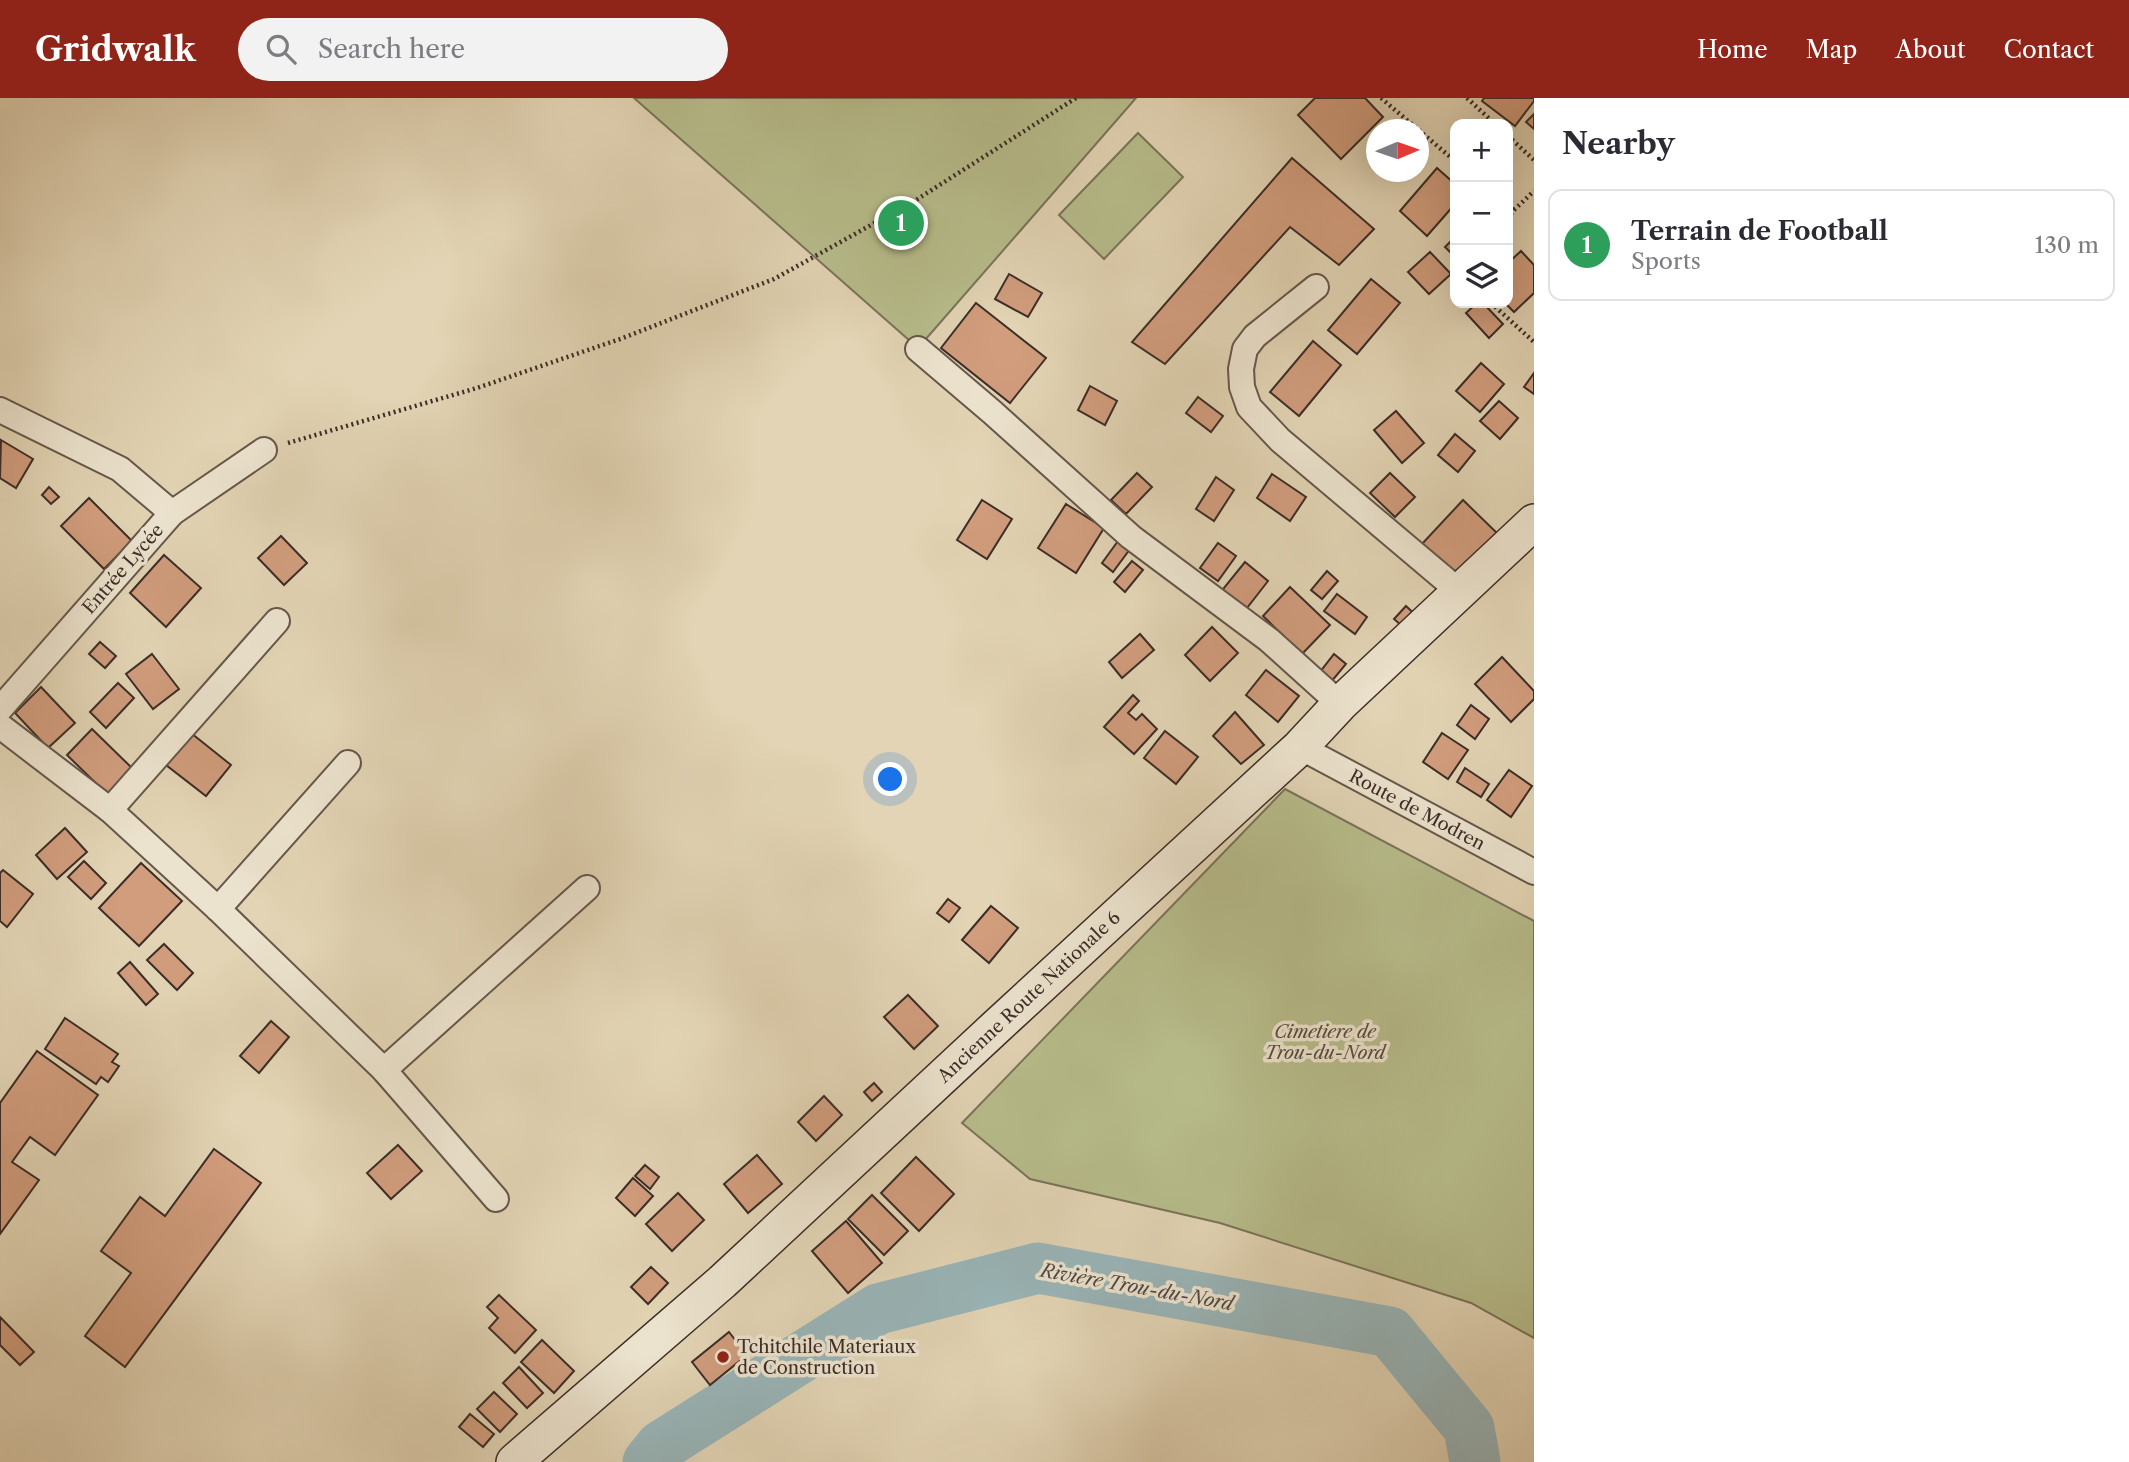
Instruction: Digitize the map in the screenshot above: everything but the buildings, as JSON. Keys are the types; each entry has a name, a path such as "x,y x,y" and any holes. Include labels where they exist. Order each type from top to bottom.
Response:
{"main road":[{"name":"Ancienne Route Nationale 6","path":"514,1462 722,1282 1300,747 1340,704 1534,522"}],"street":[{"path":"1316,287 1255,336 1245,349 1241,387 1249,407 1280,440 1460,592"},
{"path":"918,349 1131,537 1269,640 1340,704"},
{"path":"0,410 120,468 172,513"},
{"name":"Entrée Lycée","path":"0,709 172,513 264,450"},
{"path":"110,810 277,621"},
{"path":"0,726 110,810 218,909 384,1070 496,1199"},
{"name":"Route de Modren","path":"1300,747 1534,872"},
{"path":"218,909 348,763"},
{"path":"384,1070 587,888"}],"path":[{"path":"264,450 477,388 623,338 774,279 916,200 1076,98"},
{"path":"1381,98 1450,156"},
{"path":"1467,98 1490,119"},
{"path":"1513,141 1534,160"},
{"path":"1514,210 1534,191"},
{"path":"1497,308 1534,342"}],"green space":[{"path":"634,98 1136,98 918,348"},
{"path":"1138,133 1183,177 1104,259 1059,215"},
{"name":"Cimetiere de Trou-du-Nord","path":"1285,789 1534,921 1534,1338 1471,1303 1220,1223 1030,1179 962,1123"}],"waterway":[{"name":"Rivière Trou-du-Nord","path":"648,1462 661,1446 878,1309 1038,1268 1390,1332 1469,1428 1475,1462"}],"place":[{"name":"Terrain de Football","path":"901,223"},
{"name":"Tchitchile Materiaux de Construction","path":"723,1357"}]}
